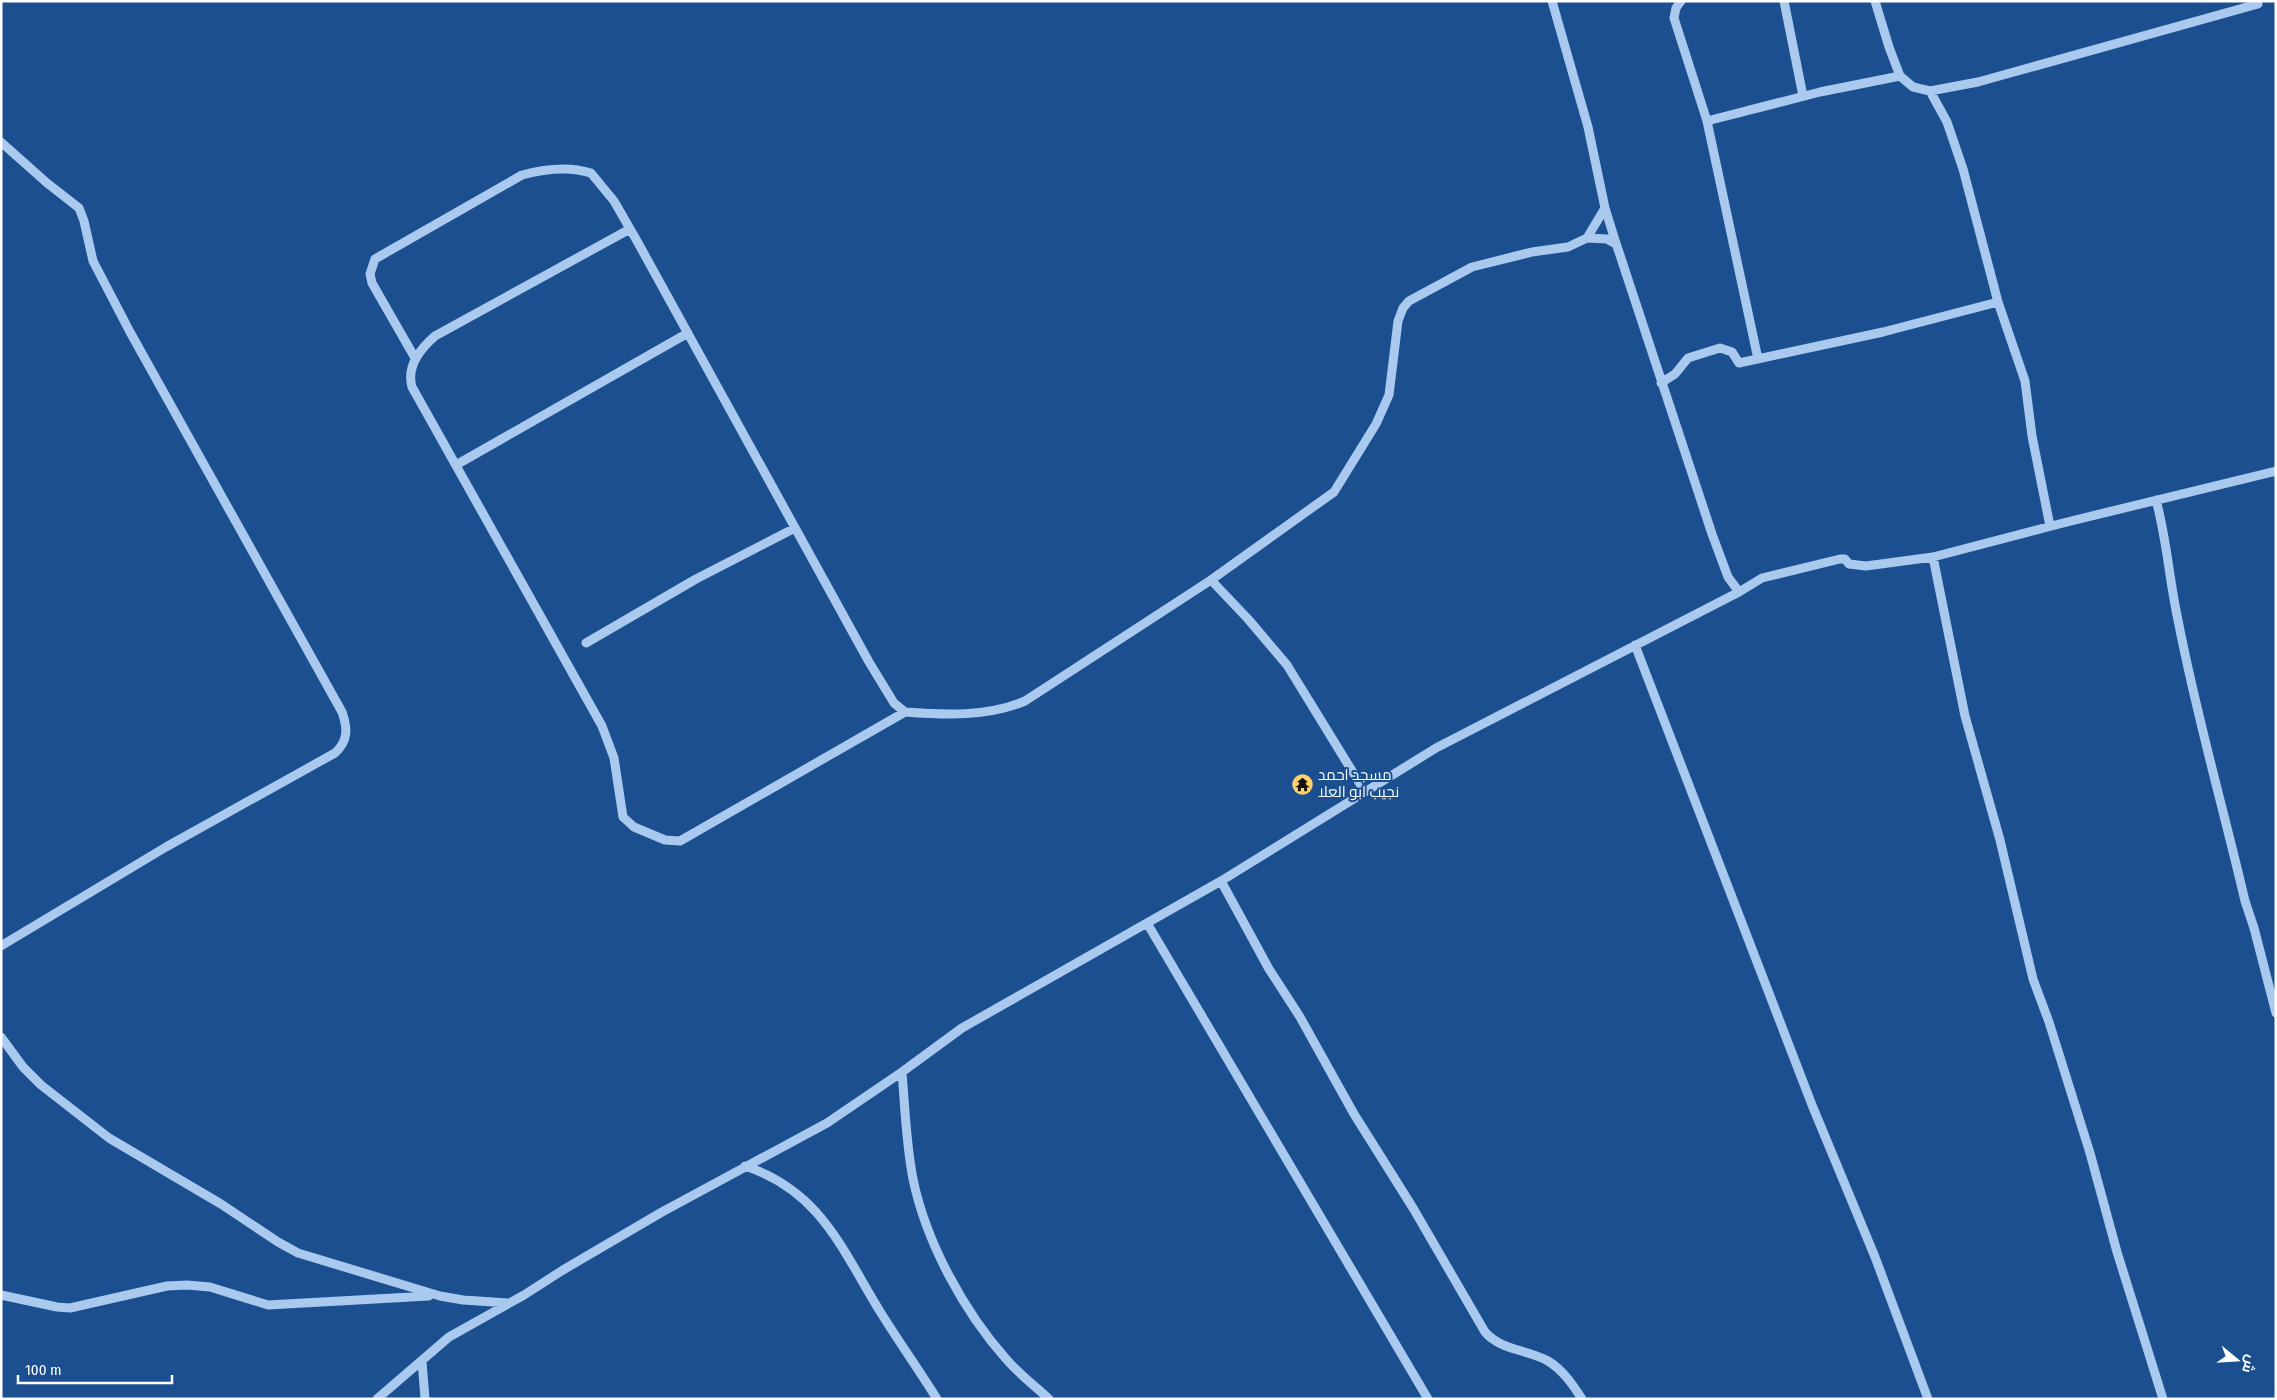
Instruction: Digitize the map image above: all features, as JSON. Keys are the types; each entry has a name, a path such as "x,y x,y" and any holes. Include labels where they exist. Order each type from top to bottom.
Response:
{"street":[{"path":"1552,1 1588,127 1616,244 1724,568 1739,592"},
{"path":"1681,1 1676,8 1674,18 1707,121 1758,359"},
{"path":"1784,1 1803,96"},
{"path":"1875,1 1889,48 1900,76 1913,86 1930,92 1978,82 2258,4"},
{"path":"1707,121 1803,96 1900,76"},
{"path":"1930,92 1947,122 1963,169 1998,302 2025,381 2032,436 2050,526"},
{"path":"1,142 79,208 84,221 93,261 134,341 342,712 346,737 343,746 335,753 166,847 1,946"},
{"path":"415,358 372,283 370,274 371,266 375,259 382,253 522,175 537,171 565,169 591,173 614,201 630,229 869,662 894,703 905,712"},
{"path":"630,229 435,336 415,358 409,373 412,387 602,726 614,758 623,817 634,827 665,840 680,841 905,712 982,713 1006,709 1025,701 1212,580 1334,492 1346,476 1376,424 1389,395 1398,321 1403,308 1409,301 1472,266 1532,252 1568,248 1587,238 1606,208"},
{"path":"1587,238 1607,239 1616,244"},
{"path":"1662,383 1676,374 1688,358 1720,348 1732,352 1739,363 1883,332 1998,302"},
{"path":"456,465 688,333"},
{"path":"377,1399 449,1337 745,1166 827,1123 962,1028 1220,881 1436,748 1739,592 1762,578 1840,559 1845,559 1848,564 1866,566 1932,557 2276,471"},
{"path":"2156,500 2165,535 2173,596 2186,660 2245,901 2276,1012"},
{"path":"586,643 696,579 795,528"},
{"path":"1932,557 1966,716 2000,840 2032,979 2049,1022 2084,1134 2163,1399"},
{"path":"1212,580 1287,665 1365,792"},
{"path":"1635,645 1812,1105 1875,1257 1928,1399"},
{"path":"1220,881 1269,969 1300,1017 1354,1114 1413,1208 1485,1332 1496,1342 1529,1352 1548,1361 1562,1372 1582,1399"},
{"path":"1147,923 1428,1399"},
{"path":"1,1037 23,1067 41,1085 109,1138 221,1204 298,1253 440,1296 464,1300 508,1303"},
{"path":"902,1072 907,1142 913,1180 934,1244 977,1324 1007,1360 1049,1399"},
{"path":"745,1166 768,1173 783,1182 818,1213 832,1232 881,1314 938,1399"},
{"path":"1,1295 57,1308 70,1308 167,1286 187,1285 210,1287 268,1305 440,1296"},
{"path":"422,1361 425,1399"}],"place":[{"name":"مسجد احمد نجيب ابو العلا","path":"1302,784"}]}
